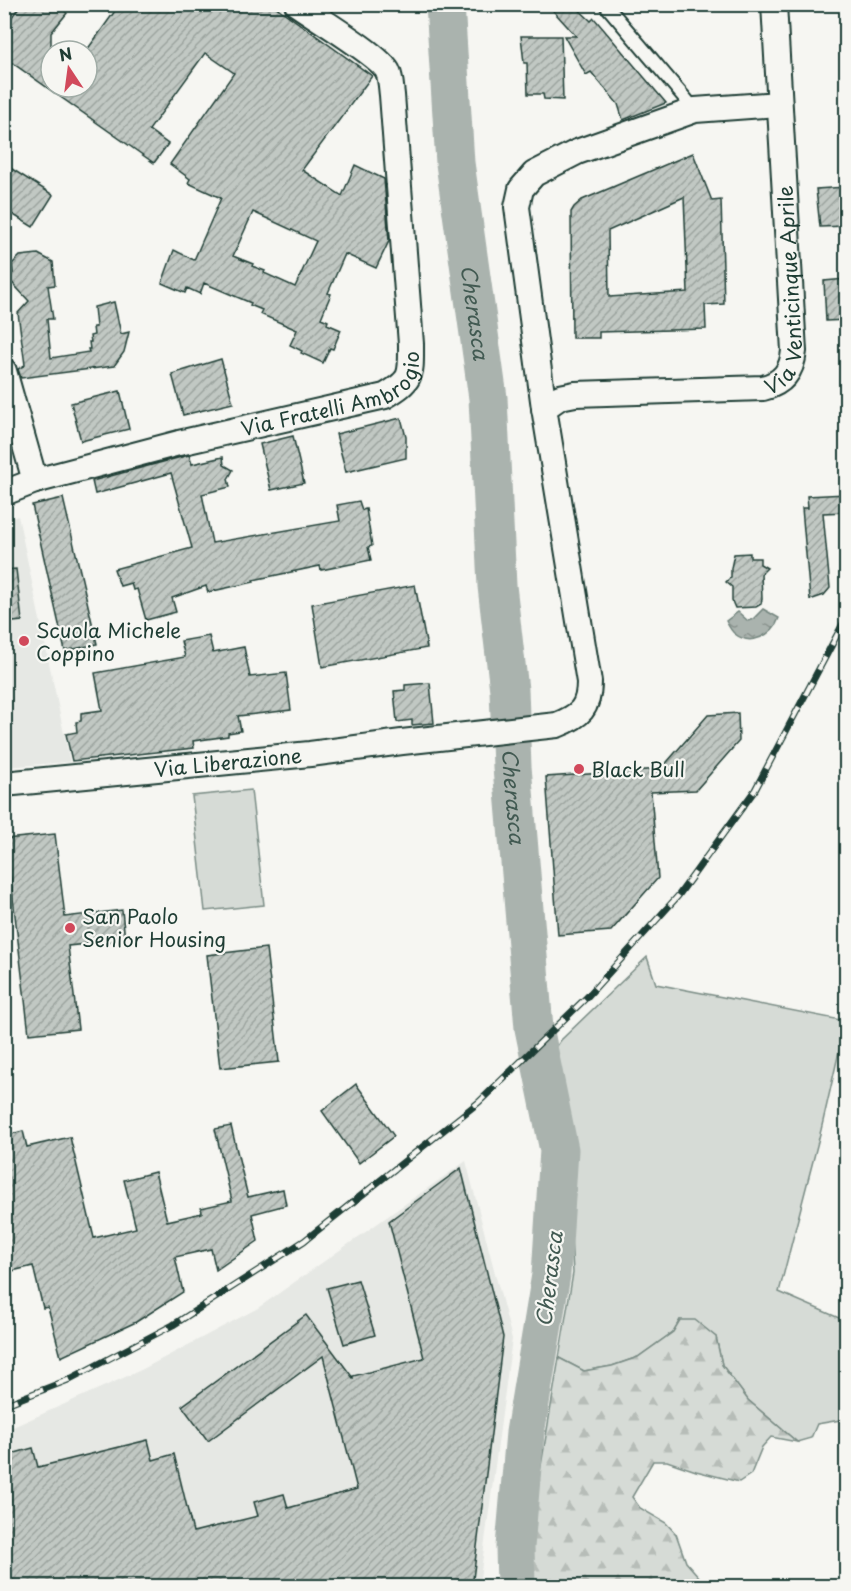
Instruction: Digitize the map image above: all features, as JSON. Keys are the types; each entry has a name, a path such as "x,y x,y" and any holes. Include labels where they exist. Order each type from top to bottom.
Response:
{"street":[{"name":"Via Fratelli Ambrogio","path":"4,493 35,481 179,443 385,396 404,384 411,371 411,344 392,95 388,72 383,65 363,50 297,4"},
{"name":"Via Venticinque Aprile","path":"544,408 560,398 575,394 763,388 774,385 789,371 794,351 774,4"},
{"path":"544,408 517,207 521,189 534,174 577,152 695,110 779,104"},
{"path":"4,371 35,481"},
{"name":"Via Liberazione","path":"4,784 310,754 557,725 573,719 589,697 589,682 544,408"}],"lane":[{"path":"605,4 695,110"}],"shaded area":[{"name":"Scuola Michele Coppino","path":"18,516 70,762 5,767 4,521"},
{"path":"466,1161 512,1339 479,1586 5,1586 4,1431 141,1370 258,1308"}],"green space":[{"path":"251,790 264,905 205,911 192,796"},
{"path":"647,957 656,984 846,1021 821,1130 779,1292 846,1321 846,1419 817,1424 811,1438 797,1442 748,1400 722,1365 716,1337 680,1320 673,1332 638,1357 612,1366 584,1371 559,1358 573,1273 570,1216 553,1052 561,1040"},
{"path":"680,1320 695,1320 716,1337 722,1365 748,1400 797,1442 771,1437 762,1447 751,1474 739,1482 667,1461 653,1461 632,1497 640,1508 666,1523 676,1534 686,1562 707,1586 523,1586 559,1358 584,1371 612,1366 638,1357 673,1332"}],"water":[{"path":"763,609 779,618 772,630 761,637 741,638 732,631 726,621 738,612 748,621"}],"building":[{"path":"21,4 56,4 67,13 51,33 51,39 39,39 39,82 4,57 4,28"},
{"path":"120,4 272,4 372,76 302,170 342,196 355,165 384,179 389,241 376,268 345,254 328,293 331,294 321,318 328,321 327,324 341,330 333,349 330,348 323,363 290,345 297,330 260,314 262,310 250,305 251,303 204,283 200,294 187,288 185,293 162,283 174,250 194,260 221,198 188,183 190,179 170,164 234,73 205,53 149,130 168,144 154,163 63,99 99,99 99,39 95,39","holes":["253,212 316,241 295,287 233,256"]},
{"path":"547,4 573,4 591,21 594,18 666,103 623,120 618,104 591,72 586,75 564,36 576,36"},
{"path":"521,36 561,36 563,100 544,99 543,94 528,94 527,63 524,63"},
{"path":"693,153 712,201 721,200 724,304 705,305 706,329 599,332 599,338 572,338 571,212 582,200","holes":["684,197 688,292 609,297 608,231"]},
{"path":"4,164 53,195 33,227 4,209"},
{"path":"846,187 846,226 820,227 816,189"},
{"path":"38,254 53,262 55,285 48,286 53,319 47,319 51,358 89,352 90,336 94,335 93,327 96,327 94,307 114,302 121,334 129,332 124,352 114,366 21,378 18,369 25,365 18,313 29,301 4,274 13,273 12,264 20,256"},
{"path":"846,279 846,320 826,321 824,281"},
{"path":"221,359 233,403 183,415 172,374"},
{"path":"120,391 129,429 81,441 71,403"},
{"path":"401,418 406,437 406,458 346,472 336,434"},
{"path":"293,436 304,483 271,490 260,444"},
{"path":"189,455 192,464 223,457 224,465 233,470 228,479 230,487 202,494 212,543 340,521 337,505 359,501 362,510 366,509 372,546 368,547 371,560 321,570 320,566 208,592 206,586 172,598 176,612 146,620 137,589 133,590 131,583 120,586 114,569 192,548 171,473 95,494 92,481"},
{"path":"846,494 846,512 823,513 830,588 824,595 810,600 802,508 808,508 807,496"},
{"path":"63,498 97,644 65,651 32,505"},
{"path":"750,553 750,558 760,558 760,564 767,568 761,574 761,604 756,607 735,608 732,601 732,587 726,582 731,577 734,554"},
{"path":"16,569 22,621 4,623 4,570"},
{"path":"415,585 427,648 322,667 312,604"},
{"path":"209,636 213,653 244,647 250,677 286,673 291,710 238,716 241,731 228,733 228,736 193,741 194,748 72,761 66,734 77,732 76,722 81,721 81,713 102,710 95,673 185,657 181,641"},
{"path":"430,683 434,723 412,725 412,720 397,722 394,691 405,690 405,685"},
{"path":"738,713 739,741 696,790 651,792 658,878 611,931 558,935 546,777 661,769 708,715"},
{"name":"San Paolo Senior Housing","path":"55,834 65,917 122,910 125,940 68,946 78,1029 29,1034 6,839"},
{"path":"266,948 279,1062 220,1068 207,955"},
{"path":"356,1084 394,1136 359,1163 322,1111"},
{"path":"231,1126 248,1197 283,1189 286,1205 252,1214 258,1241 216,1270 211,1249 175,1257 183,1292 136,1322 61,1357 48,1307 43,1308 33,1266 4,1273 4,1136 23,1131 27,1147 70,1137 94,1238 136,1228 124,1180 155,1172 167,1221 202,1213 201,1208 232,1201 215,1129"},
{"path":"461,1168 503,1337 472,1587 4,1587 4,1456 33,1448 38,1467 148,1440 153,1460 174,1454 193,1532 258,1516 254,1502 284,1494 288,1508 357,1489 323,1356 208,1441 182,1406 306,1315 353,1378 353,1376 424,1358 389,1221"},
{"path":"358,1280 375,1335 344,1344 327,1288"}],"waterway":[{"name":"Cherasca","path":"445,4 455,163 488,398 497,586 509,690 512,767 534,1028 559,1150 551,1275 525,1433 515,1547 516,1586"}],"railway":[{"path":"4,1405 68,1380 173,1325 304,1241 479,1102 587,997 678,896 755,790 846,618"}],"place":[{"name":"Scuola Michele Coppino","path":"24,641"},
{"name":"Black Bull","path":"579,769"},
{"name":"San Paolo Senior Housing","path":"70,928"}]}
